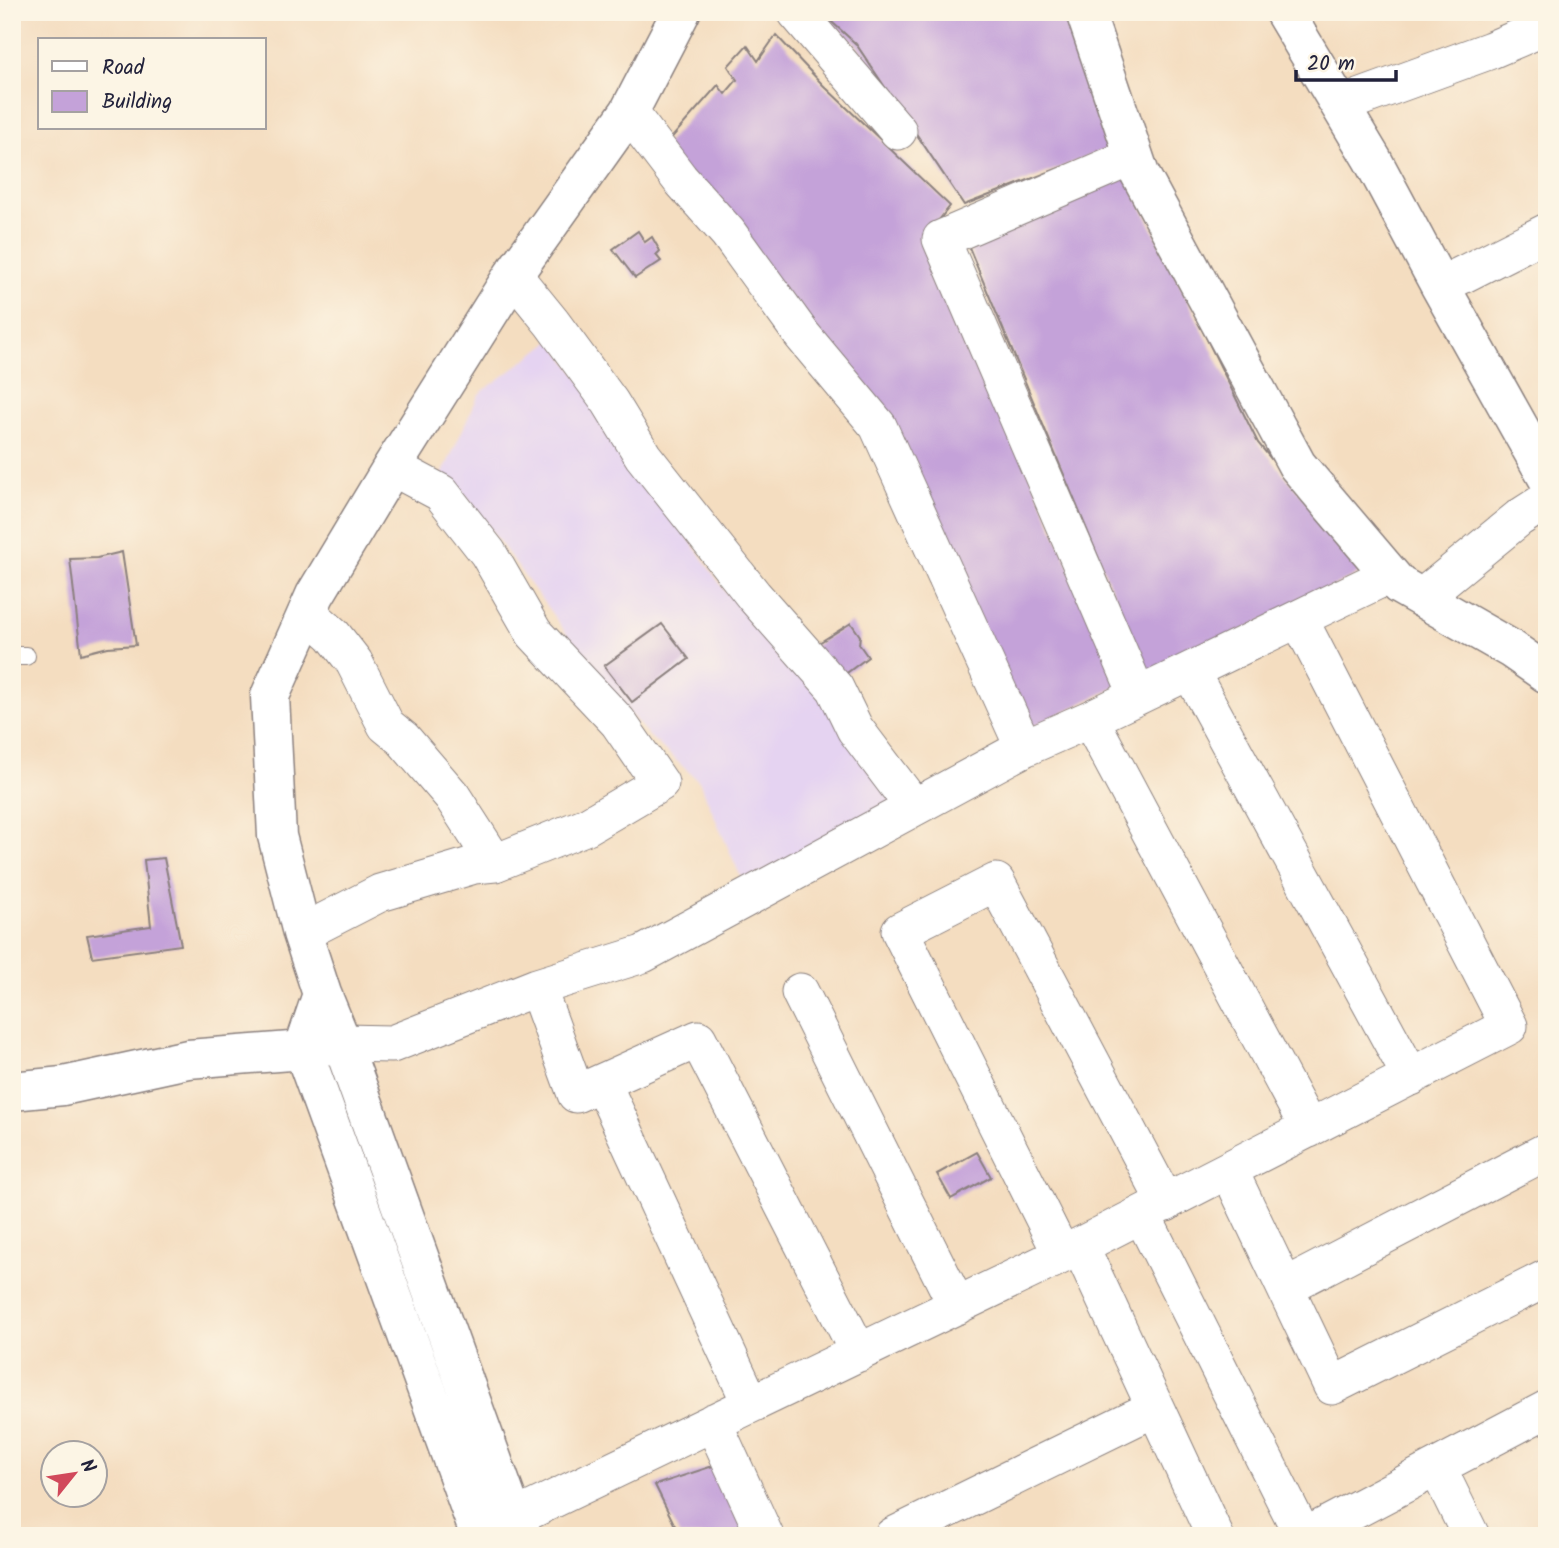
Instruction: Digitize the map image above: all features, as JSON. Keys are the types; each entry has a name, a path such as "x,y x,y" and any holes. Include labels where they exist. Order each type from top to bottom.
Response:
{"street":[{"path":"517,1527 302,933 277,835 270,696 315,594 513,275 629,112 681,12"},
{"path":"796,12 898,131"},
{"path":"1086,12 1140,174 1297,465 1399,585 1511,649 1547,674"},
{"path":"1284,12 1372,159 1547,477"},
{"path":"1340,105 1491,50 1547,26"},
{"path":"629,112 680,179 728,233 802,335 878,426 1024,748"},
{"path":"1134,156 941,239 1139,696"},
{"path":"1440,286 1547,232"},
{"path":"513,275 610,402 643,456 754,596 835,688 855,729 914,807"},
{"path":"302,933 380,893 474,865 495,863 586,825 660,783 618,722 534,633 488,553 442,493 392,467"},
{"path":"1420,598 1519,518 1547,500"},
{"path":"12,1091 63,1086 188,1059 303,1049 342,1042 392,1044 537,987 643,954 1024,748 1139,696 1389,575"},
{"path":"307,612 333,635 354,662 387,725 403,739 452,796 495,863"},
{"path":"322,994 303,1049 480,1535 517,1527 713,1422 1071,1251 1509,1026 1299,619"},
{"path":"1190,671 1411,1077"},
{"path":"1090,719 1310,1129"},
{"path":"1215,1536 1155,1408 900,931 996,882 1154,1209 1321,1532 1437,1467 1546,1412"},
{"path":"537,987 576,1094 698,1039 859,1353"},
{"path":"800,992 957,1306"},
{"path":"602,1083 751,1404"},
{"path":"1285,1287 1547,1151"},
{"path":"1229,1170 1332,1386 1547,1278"},
{"path":"892,1536 1155,1408"},
{"path":"713,1422 765,1536"},
{"path":"1437,1467 1471,1536"}],"shaded area":[{"path":"552,340 727,594 737,592 750,624 779,642 773,650 781,661 793,674 801,669 900,803 743,882 699,781 649,736 596,674 469,500 442,475 479,394"}],"building":[{"path":"821,12 1071,12 1118,145 964,205 856,44"},
{"path":"776,35 823,85 950,206 928,234 1120,685 1027,729 873,395 659,152 718,85 725,94 737,80 728,66 747,45 758,61"},
{"path":"1127,177 1258,443 1364,571 1148,676 968,245"},
{"path":"638,231 645,242 652,237 660,251 656,255 661,261 635,278 613,249"},
{"path":"122,552 136,645 108,647 81,654 70,559 97,558"},
{"path":"851,623 860,636 859,644 868,657 840,678 814,646"},
{"path":"662,624 689,659 632,702 604,666"},
{"path":"164,858 181,945 92,957 87,935 151,926 144,860"},
{"path":"977,1152 991,1177 951,1199 937,1174"},
{"path":"719,1464 753,1536 680,1536 655,1485"}]}
